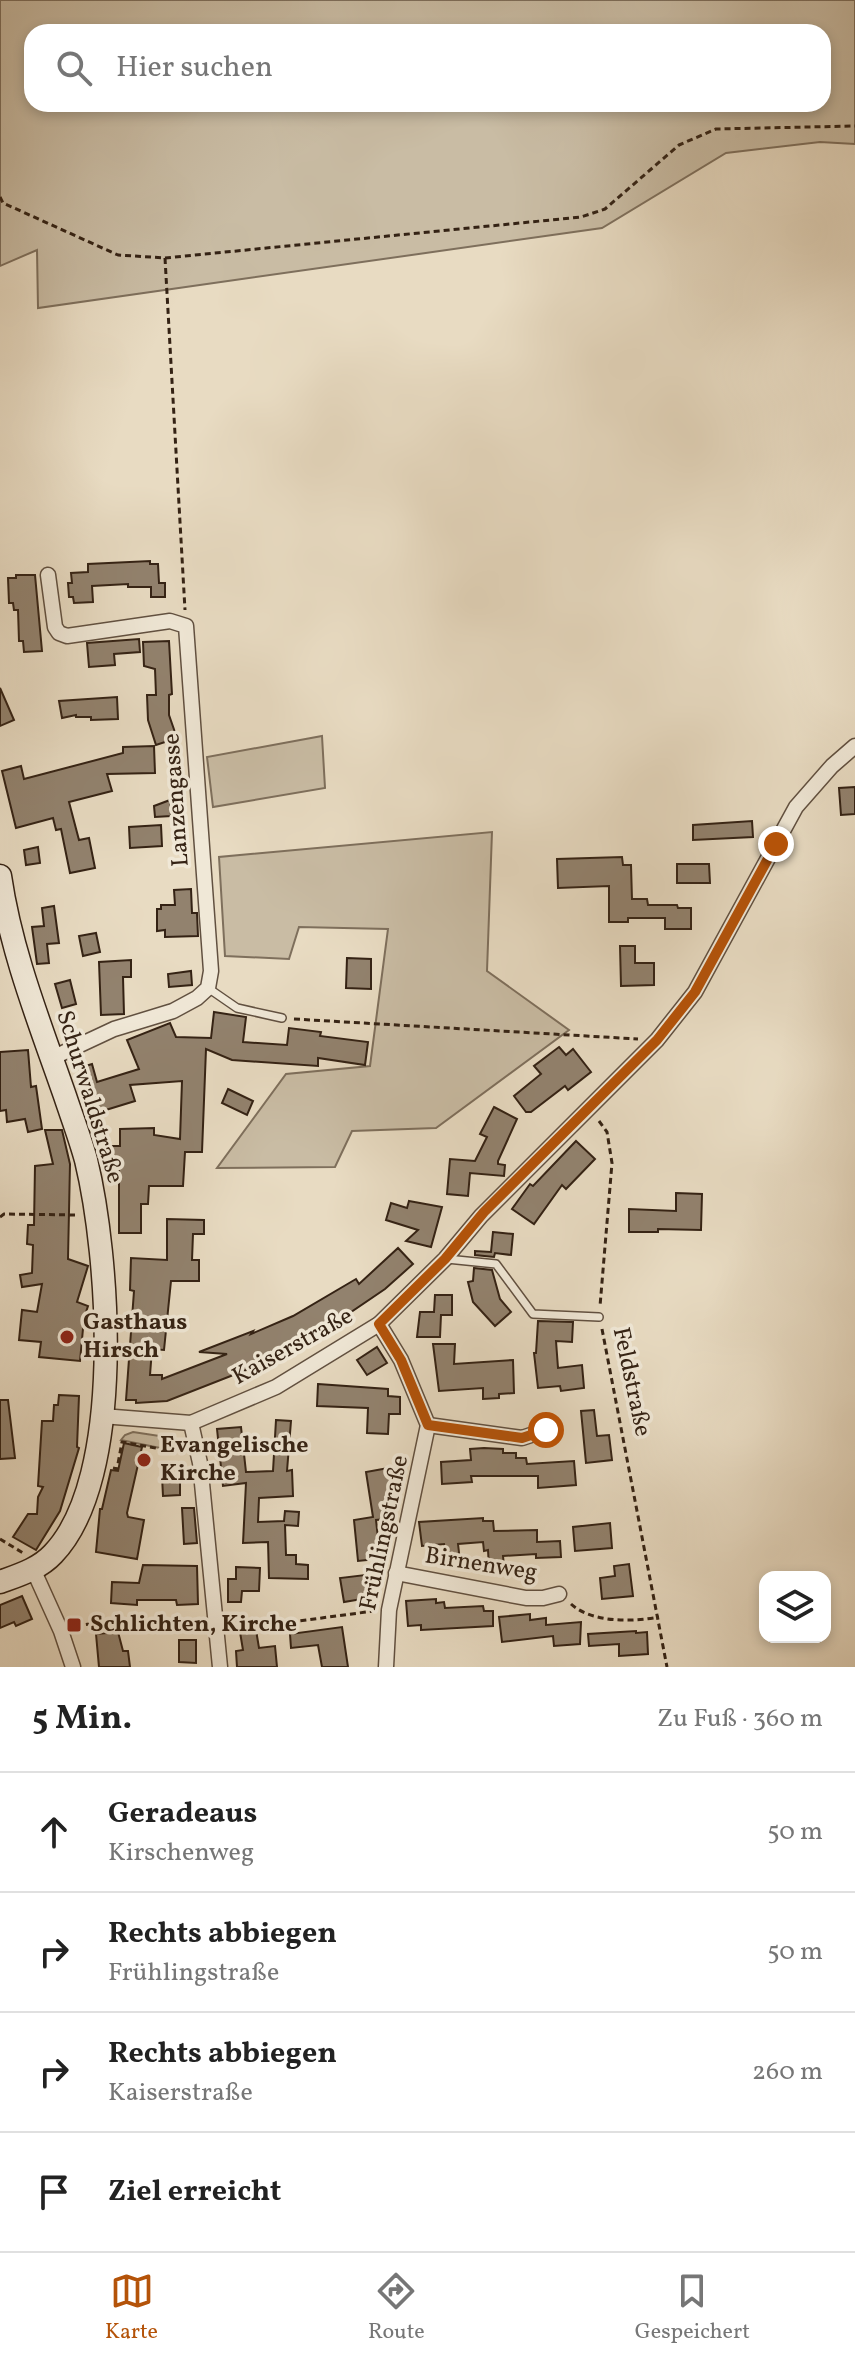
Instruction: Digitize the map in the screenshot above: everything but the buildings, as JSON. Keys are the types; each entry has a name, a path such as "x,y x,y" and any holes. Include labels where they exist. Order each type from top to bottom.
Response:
{"main road":[{"name":"Schurwaldstraße","path":"0,876 2,903 12,938 85,1158 97,1215 105,1289 102,1416 97,1453 87,1492 63,1542 39,1566"},
{"path":"0,1581 39,1566"}],"street":[{"path":"48,575 55,627 67,636 170,621 186,626"},
{"name":"Lanzengasse","path":"186,626 211,971 208,988"},
{"name":"Kaiserstraße","path":"102,1416 191,1423 276,1387 379,1324 445,1259 484,1212 657,1040 695,992 796,807 832,766 855,746"},
{"path":"52,1058 114,1029 173,1011 208,988"},
{"name":"Frühlingstraße","path":"379,1324 401,1360 428,1425 389,1610 386,1667"},
{"path":"191,1423 198,1455 220,1667"},
{"path":"428,1425 522,1438 546,1430"},
{"path":"39,1566 73,1667"},
{"name":"Birnenweg","path":"396,1573 526,1598 559,1594"}],"lane":[{"path":"208,988 237,1008 282,1018"},
{"path":"445,1259 496,1264 533,1314 599,1317"}],"path":[{"path":"0,197 3,203 118,255 165,258 581,217 605,209 679,145 716,129 855,126"},
{"path":"165,258 186,626"},
{"path":"282,1018 657,1040"},
{"name":"Feldstraße","path":"589,1108 607,1132 612,1163 599,1317 667,1667"},
{"path":"0,1217 4,1214 97,1215"},
{"path":"115,1468 122,1442 198,1455"},
{"path":"0,1539 39,1566"},
{"path":"559,1594 582,1615 623,1620 659,1617"}],"shaded area":[{"path":"0,0 855,0 855,144 820,142 726,153 602,228 38,308 37,250 0,266"},
{"path":"322,736 325,788 213,807 207,757"},
{"path":"492,832 487,971 569,1030 436,1128 352,1131 335,1167 217,1168 286,1074 370,1066 388,929 299,927 289,959 225,956 219,857"},
{"path":"133,1432 173,1438 170,1450 121,1440"}],"place":[{"name":"Gasthaus Hirsch","path":"67,1337"},
{"name":"Evangelische Kirche","path":"144,1460"},
{"name":"Schlichten, Kirche","path":"74,1625"}],"route":[{"path":"546,1430 522,1438 428,1425 401,1360 379,1324 445,1259 484,1212 657,1040 695,992 776,844"}]}
